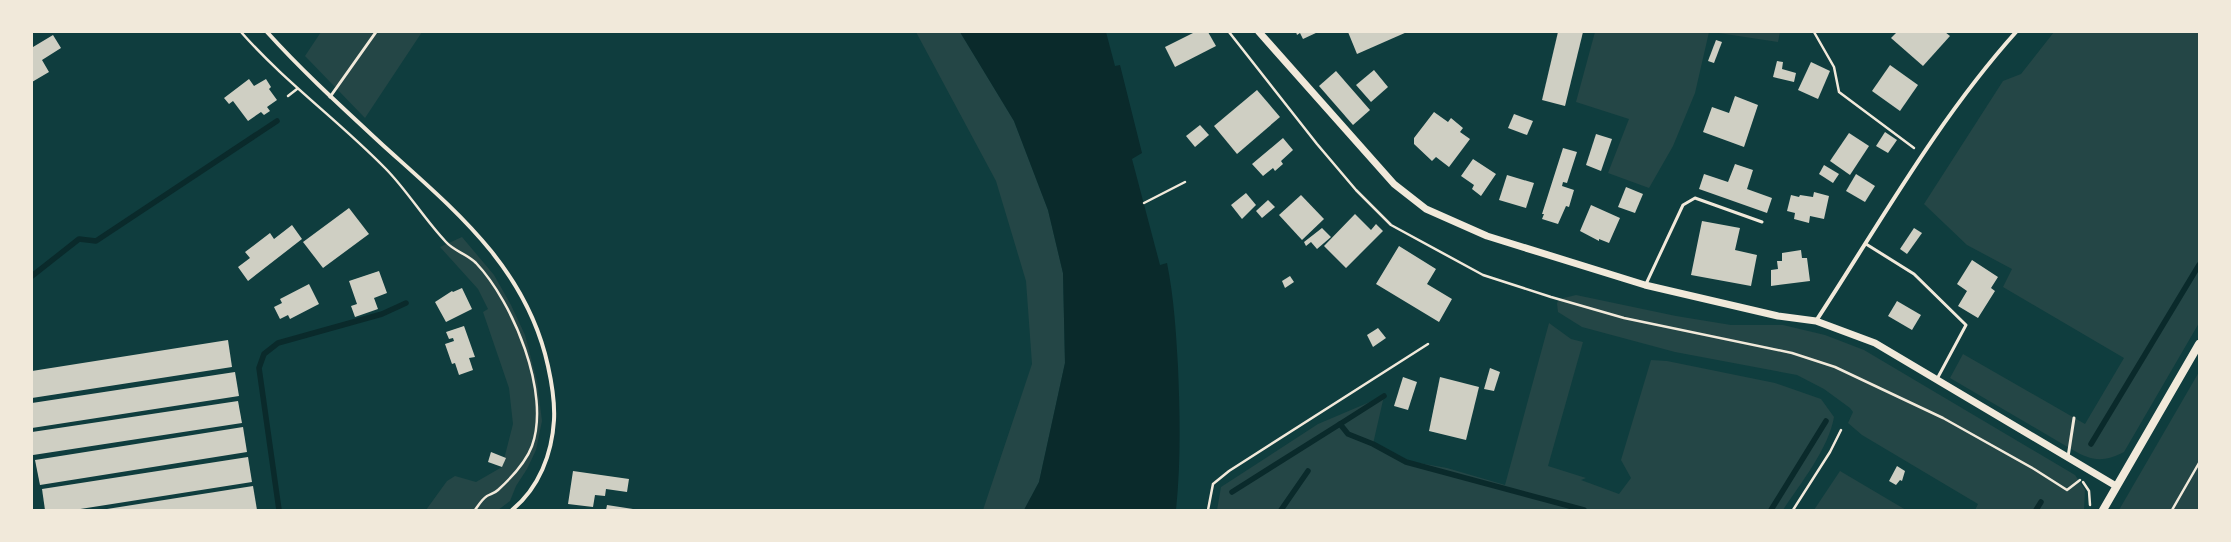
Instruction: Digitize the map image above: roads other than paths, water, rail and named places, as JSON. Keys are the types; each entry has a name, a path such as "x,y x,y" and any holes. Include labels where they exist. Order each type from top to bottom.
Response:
{"main road":[{"path":"2103,510 2199,344"}],"street":[{"path":"267,32 330,97 476,231 491,249 518,288 531,313 540,334 550,375 555,414 554,430 545,466 527,495 512,510"},
{"path":"1259,32 1394,184 1426,209 1487,236 1646,285 1778,316 1816,321 1875,343 2116,486"},
{"path":"1816,321 1923,154 1975,81 2016,32"}],"lane":[{"path":"330,97 376,32"},
{"path":"1646,285 1683,205 1695,198 1762,222"},
{"path":"1866,244 1914,274 1966,325 1936,380"},
{"path":"2068,457 2074,418"}],"waterway":[{"path":"32,276 79,239 96,241 277,121"},
{"path":"2091,444 2199,265"},
{"path":"279,510 259,368 264,354 278,343 382,314 406,303"},
{"path":"1340,424 1384,396"},
{"path":"1771,510 1826,421"},
{"path":"1232,492 1340,424 1348,434 1373,444 1406,462 1584,510"},
{"path":"1281,510 1308,471"},
{"path":"2036,510 2041,502"}]}
